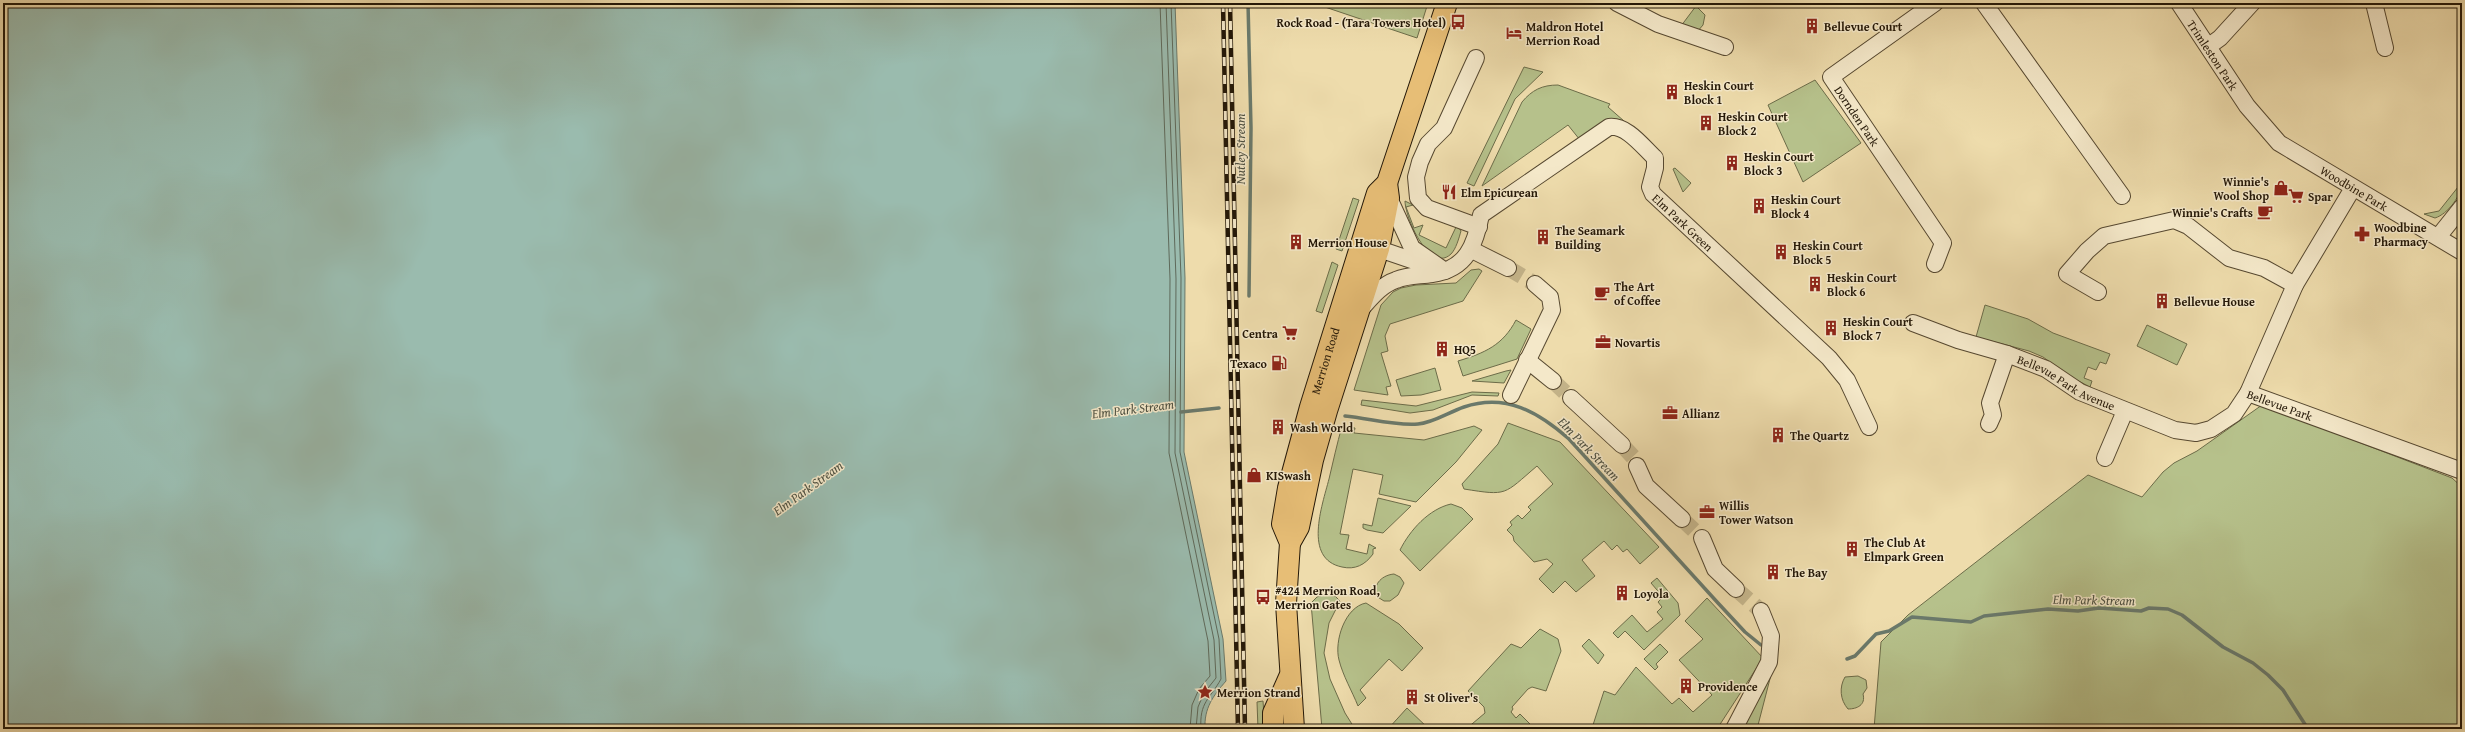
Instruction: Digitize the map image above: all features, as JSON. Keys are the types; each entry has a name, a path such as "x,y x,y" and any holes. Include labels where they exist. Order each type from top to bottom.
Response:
{"main road":[{"name":"Merrion Road","path":"1290,543 1282,524 1288,488 1326,350 1370,246 1447,3"},
{"name":"Merrion Road","path":"1294,729 1289,676 1286,603 1290,543 1299,527 1315,453 1357,314 1370,246"},
{"name":"Merrion Road","path":"1273,729 1273,713 1289,676"}],"street":[{"path":"1617,3 1658,24 1725,47"},
{"name":"Dornden Park","path":"1935,3 1831,76 1943,243 1935,264"},
{"path":"1984,3 2122,196"},
{"name":"Trimleston Park","path":"2179,3 2209,46 2247,106"},
{"path":"2209,46 2220,38 2252,3"},
{"path":"2374,3 2385,48"},
{"path":"1476,58 1444,128 1428,144 1420,162 1416,177 1418,198 1427,208 1479,227"},
{"name":"Woodbine Park","path":"2247,106 2279,143 2462,252"},
{"name":"Elm Park Green","path":"1445,271 1461,263 1472,250 1481,215 1609,127 1617,126 1624,129 1655,158 1655,168 1650,187 1653,194 1829,358 1848,380 1869,427"},
{"name":"Bellevue Park","path":"2353,188 2295,286 2248,393 2462,471"},
{"path":"1388,190 1412,248 1445,271"},
{"path":"2438,238 2462,208"},
{"path":"2098,292 2067,274 2087,251 2104,236 2174,220 2188,226 2229,258 2264,268 2295,286"},
{"path":"1370,246 1445,271"},
{"path":"1472,250 1508,268"},
{"name":"Merrion Road","path":"1357,314 1379,289 1394,280 1445,271"},
{"path":"1511,395 1552,310 1550,297 1535,284"},
{"name":"Bellevue Park Avenue","path":"1913,323 1927,334 1958,340 2007,354 2046,369 2080,392 2175,430 2196,433 2224,423 2234,414 2248,393"},
{"name":"Bellevue Park Avenue","path":"1989,424 1993,415 1990,403 2007,354"},
{"path":"1527,360 1553,381"},
{"path":"1571,398 1622,445"},
{"name":"Bellevue Park Avenue","path":"2105,458 2125,410"},
{"path":"1637,466 1646,486 1682,519"},
{"path":"1702,538 1715,569 1736,589"},
{"path":"1734,729 1769,662 1771,636 1761,611"}],"green space":[{"path":"1313,3 1428,3 1417,38"},
{"path":"1696,6 1705,15 1703,25 1697,32 1681,26"},
{"path":"1524,67 1543,72 1515,99 1474,186 1467,183"},
{"path":"1815,80 1861,143 1803,182 1768,105"},
{"path":"1558,85 1610,104 1608,107 1624,121 1580,140 1568,125 1482,186 1522,102 1534,91 1542,87"},
{"path":"1675,168 1691,183 1683,192 1673,169"},
{"path":"2462,182 2460,193 2445,213 2435,218 2424,214 2439,211"},
{"path":"1353,198 1359,200 1342,251 1336,249"},
{"path":"1405,201 1413,205 1406,207 1414,228 1423,225 1419,235 1446,248 1456,227 1459,228 1461,231 1456,246 1451,254 1443,258 1435,257 1427,251 1414,231 1406,209"},
{"path":"1332,262 1338,265 1322,313 1316,311"},
{"path":"1479,269 1482,271 1463,301 1390,324 1385,336 1388,351 1381,353 1391,386 1386,387 1388,395 1354,390 1381,305 1393,292 1401,288 1416,285 1456,283 1471,270"},
{"path":"1985,305 2028,319 2053,333 2110,354 2106,364 2100,362 2096,370 2088,367 2084,378 2092,381 2090,387 2071,377 2043,357 2029,351 1976,337"},
{"path":"1516,320 1531,329 1517,359 1463,376 1458,361 1477,355 1492,347 1505,336"},
{"path":"2147,325 2187,344 2177,365 2137,346"},
{"path":"1435,368 1441,390 1421,395 1401,396 1396,380"},
{"path":"1511,370 1504,383 1472,381 1506,371"},
{"path":"1472,392 1499,393 1498,396 1472,395 1433,410 1410,413 1361,405 1362,400 1416,406"},
{"path":"2262,405 2452,478 2462,487 2462,729 1874,729 1881,642 1908,615 2088,475 2142,497 2163,472 2174,463 2197,451"},
{"path":"1508,423 1560,442 1659,547 1640,564 1627,549 1623,552 1617,545 1612,550 1604,541 1582,560 1595,576 1576,592 1565,581 1553,593 1539,579 1553,564 1547,559 1534,562 1514,541 1513,536 1507,530 1512,525 1510,522 1518,515 1522,519 1531,510 1528,507 1553,484 1537,466 1511,488 1504,491 1489,492 1464,489 1462,484 1498,444"},
{"path":"1342,426 1355,428 1354,433 1424,440 1474,426 1482,430 1456,462 1416,502 1379,494 1383,475 1353,469 1340,534 1349,535 1346,549 1367,554 1369,544 1376,548 1373,549 1373,554 1367,561 1359,566 1351,568 1342,567 1330,562 1323,554 1319,543 1318,530"},
{"path":"1378,498 1411,506 1383,533 1363,528 1363,524 1372,526"},
{"path":"1451,504 1462,508 1473,519 1420,571 1400,550 1409,535 1421,521 1435,510"},
{"path":"1394,574 1400,577 1404,583 1398,595 1390,601 1384,601 1376,596 1375,591 1377,584 1386,576"},
{"path":"1657,578 1678,603 1680,615 1644,650 1625,631 1618,638 1613,633 1632,615 1647,632 1663,619 1657,612 1662,607 1658,602 1663,597 1651,583"},
{"path":"1323,595 1335,596 1340,601 1329,623 1324,653 1330,679 1345,713 1355,729 1322,729 1311,603 1317,597"},
{"path":"1707,598 1763,658 1717,729 1592,728 1604,691 1615,695 1636,667 1672,704 1679,698 1693,712 1712,695 1679,660 1703,639 1685,621"},
{"path":"1366,603 1399,624 1423,648 1402,671 1389,659 1360,690 1366,698 1358,706 1345,678 1339,660 1338,644 1347,618 1352,611"},
{"path":"1540,629 1558,639 1561,651 1546,691 1532,687 1528,689 1512,707 1513,709 1511,712 1516,718 1520,714 1535,729 1466,729 1485,713 1484,707 1468,691 1511,644 1521,648"},
{"path":"1589,639 1604,655 1598,664 1582,646"},
{"path":"1660,644 1668,652 1656,664 1658,667 1655,670 1644,659"},
{"path":"1772,671 1757,729 1742,729"},
{"path":"1858,676 1866,680 1867,688 1863,694 1864,698 1860,706 1848,709 1843,702 1841,693 1843,681 1845,677"},
{"path":"1263,701 1265,729 1258,729 1257,702"},
{"path":"1407,708 1429,729 1388,729"}],"water":[{"path":"3,3 1175,3 1185,278 1184,452 1223,639 1226,681 1210,703 1206,715 1205,729 3,729"}],"waterway":[{"name":"Nutley Stream","path":"1248,3 1251,128 1249,296"},
{"name":"Elm Park Stream","path":"1345,416 1390,423 1418,424 1435,420 1464,407 1479,403 1494,402 1508,404 1533,413 1569,439 1745,632 1761,645"},
{"name":"Elm Park Stream","path":"1181,412 1219,408"},
{"name":"Elm Park Stream","path":"1847,659 1855,656 1876,634 1889,631 1912,617 1971,622 1984,616 2048,609 2078,611 2099,608 2141,611 2149,608 2168,609 2182,615 2223,647 2253,663 2268,675 2283,690 2308,729"}],"tunnel":[{"path":"1508,268 1535,284"},
{"path":"1553,381 1571,398"},
{"path":"1622,445 1635,459 1637,466"},
{"path":"1682,519 1702,538"},
{"path":"1736,589 1761,611"}],"railway":[{"path":"1223,3 1238,729"},
{"path":"1230,3 1245,729"}],"place":[{"name":"Rock Road - (Tara Towers Hotel)","path":"1458,22"},
{"name":"Bellevue Court","path":"1812,26"},
{"name":"Maldron Hotel Merrion Road","path":"1514,33"},
{"name":"Heskin Court Block 1","path":"1672,92"},
{"name":"Heskin Court Block 2","path":"1706,123"},
{"name":"Heskin Court Block 3","path":"1732,163"},
{"name":"Winnie's Wool Shop","path":"2281,188"},
{"name":"Elm Epicurean","path":"1449,192"},
{"name":"Spar","path":"2296,196"},
{"name":"Heskin Court Block 4","path":"1759,206"},
{"name":"Winnie's Crafts","path":"2265,212"},
{"name":"Woodbine Pharmacy","path":"2362,234"},
{"name":"The Seamark Building","path":"1543,237"},
{"name":"Merrion House","path":"1296,242"},
{"name":"Heskin Court Block 5","path":"1781,252"},
{"name":"Heskin Court Block 6","path":"1815,284"},
{"name":"The Art of Coffee","path":"1602,293"},
{"name":"Bellevue House","path":"2162,301"},
{"name":"Heskin Court Block 7","path":"1831,328"},
{"name":"Centra","path":"1290,333"},
{"name":"Novartis","path":"1603,342"},
{"name":"HQ5","path":"1442,349"},
{"name":"Texaco","path":"1279,363"},
{"name":"Allianz","path":"1670,413"},
{"name":"Wash World","path":"1278,427"},
{"name":"The Quartz","path":"1778,435"},
{"name":"KISwash","path":"1254,475"},
{"name":"Willis Tower Watson","path":"1707,512"},
{"name":"The Club At Elmpark Green","path":"1852,549"},
{"name":"The Bay","path":"1773,572"},
{"name":"Loyola","path":"1622,593"},
{"name":"#424 Merrion Road, Merrion Gates","path":"1263,597"},
{"name":"Providence","path":"1686,686"},
{"name":"Merrion Strand","path":"1205,692"},
{"name":"St Oliver's","path":"1412,697"}]}
